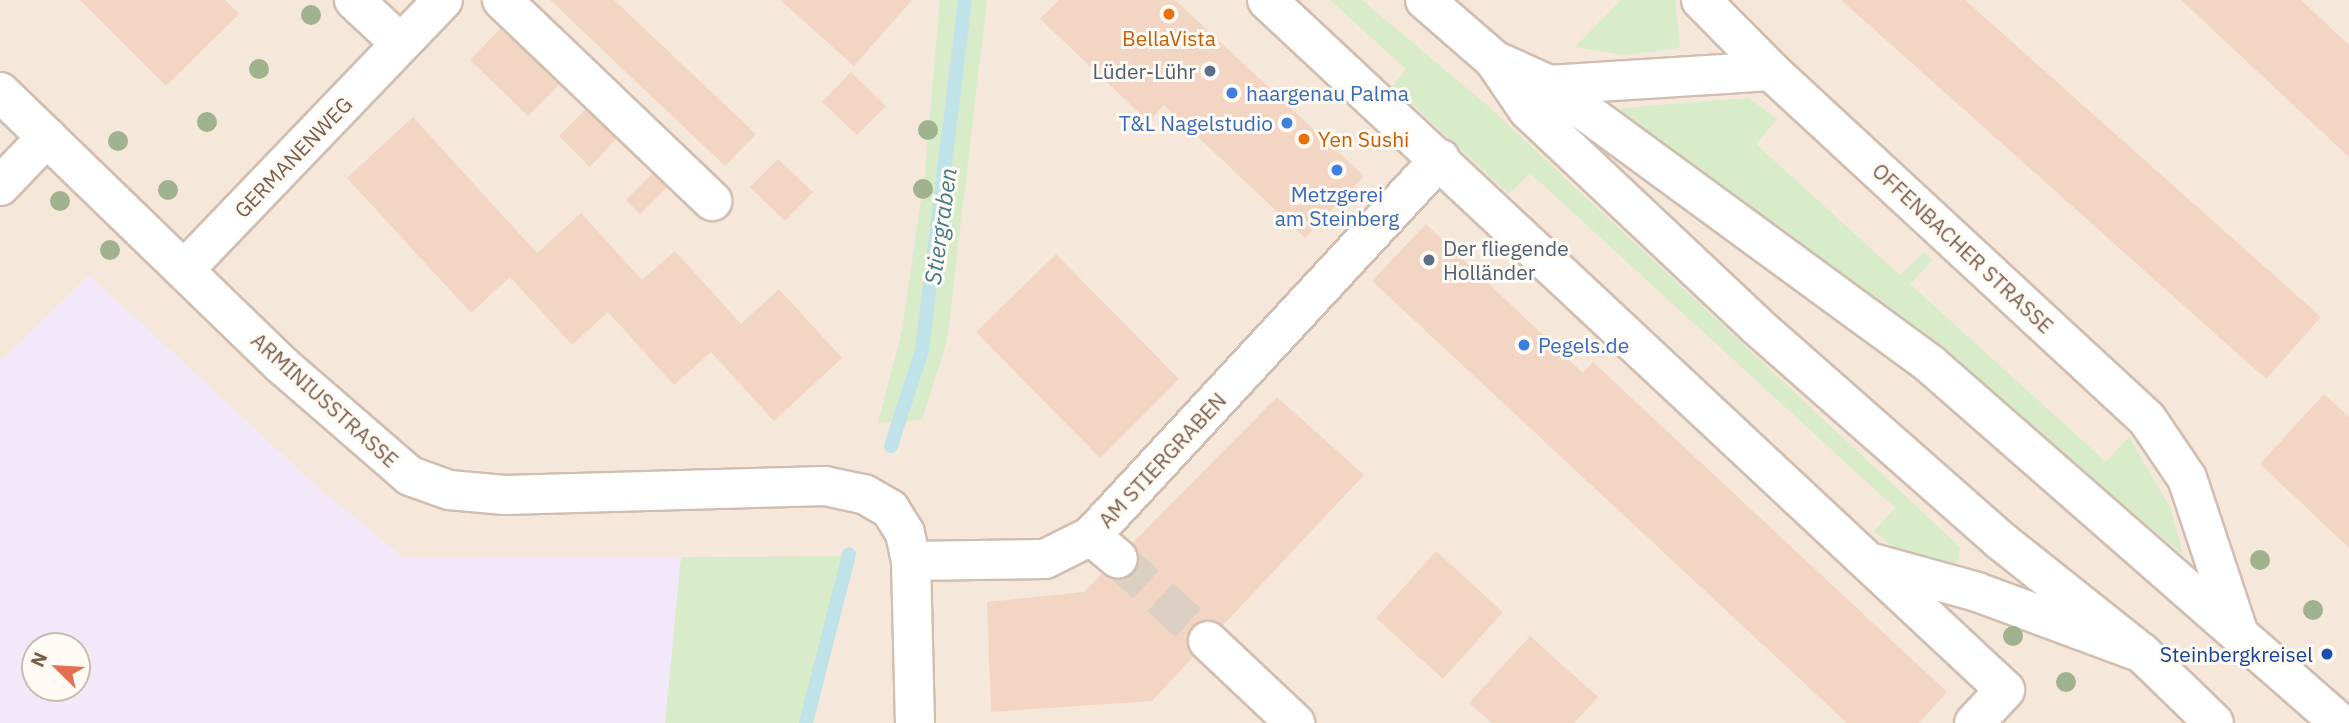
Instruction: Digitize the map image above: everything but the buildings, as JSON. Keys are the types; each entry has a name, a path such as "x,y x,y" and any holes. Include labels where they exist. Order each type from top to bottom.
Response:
{"street":[{"path":"354,0 401,44"},
{"name":"GERMANENWEG","path":"184,270 443,0"},
{"path":"502,0 712,201"},
{"name":"OFFENBACHER STRASSE","path":"1268,0 2005,690 1974,723"},
{"name":"OFFENBACHER STRASSE","path":"1425,0 1494,60 1528,110 1747,316 2001,541 2142,653 2214,723"},
{"path":"1701,0 1771,71"},
{"name":"OFFENBACHER STRASSE","path":"1494,60 1549,85 1930,364 2340,723"},
{"name":"OFFENBACHER STRASSE","path":"1549,85 1771,71 2147,419 2187,478 2238,631"},
{"name":"ARMINIUSSTRASSE","path":"0,92 184,270 410,476 449,489 505,495 825,486 864,494 890,509 905,533 911,561"},
{"path":"0,186 47,137"},
{"name":"AM STIERGRABEN","path":"911,561 1045,559 1104,548 1440,159"},
{"path":"911,561 915,723"},
{"name":"OFFENBACHER STRASSE","path":"1867,561 1977,592 2142,653"},
{"path":"1208,641 1295,723"}],"shaded area":[{"path":"0,0 2349,0 2349,723 0,723"},
{"path":"89,275 322,491 403,557 844,556 801,723 0,723 0,361"}],"green space":[{"path":"940,0 987,0 947,341 922,420 878,423 902,330 925,172"},
{"path":"1330,0 1362,0 1488,106 1960,547 1958,561 1945,566 1899,552 1874,531 1895,508 1530,173 1509,194 1392,86 1406,69"},
{"path":"1621,0 1675,0 1680,48 1624,55 1575,47"},
{"path":"1749,98 1777,119 1756,144 1900,275 1924,252 1933,260 1910,284 2106,462 2129,437 2171,509 2183,555 1943,351 1620,114 1622,108"},
{"path":"844,556 801,723 665,723 681,557"}],"waterway":[{"name":"Stiergraben","path":"891,446 922,350 965,0"},
{"name":"Stiergraben","path":"806,723 849,554"}],"tunnel":[{"path":"1118,559 1208,641"}],"place":[{"name":"BellaVista","path":"1169,14"},
{"name":"Lüder-Lühr","path":"1210,71"},
{"name":"haargenau Palma","path":"1232,93"},
{"name":"T&L Nagelstudio","path":"1287,123"},
{"name":"Yen Sushi","path":"1304,139"},
{"name":"Metzgerei am Steinberg","path":"1337,170"},
{"name":"Der fliegende Holländer","path":"1429,260"},
{"name":"Pegels.de","path":"1524,345"},
{"name":"Steinbergkreisel","path":"2327,654"}]}
